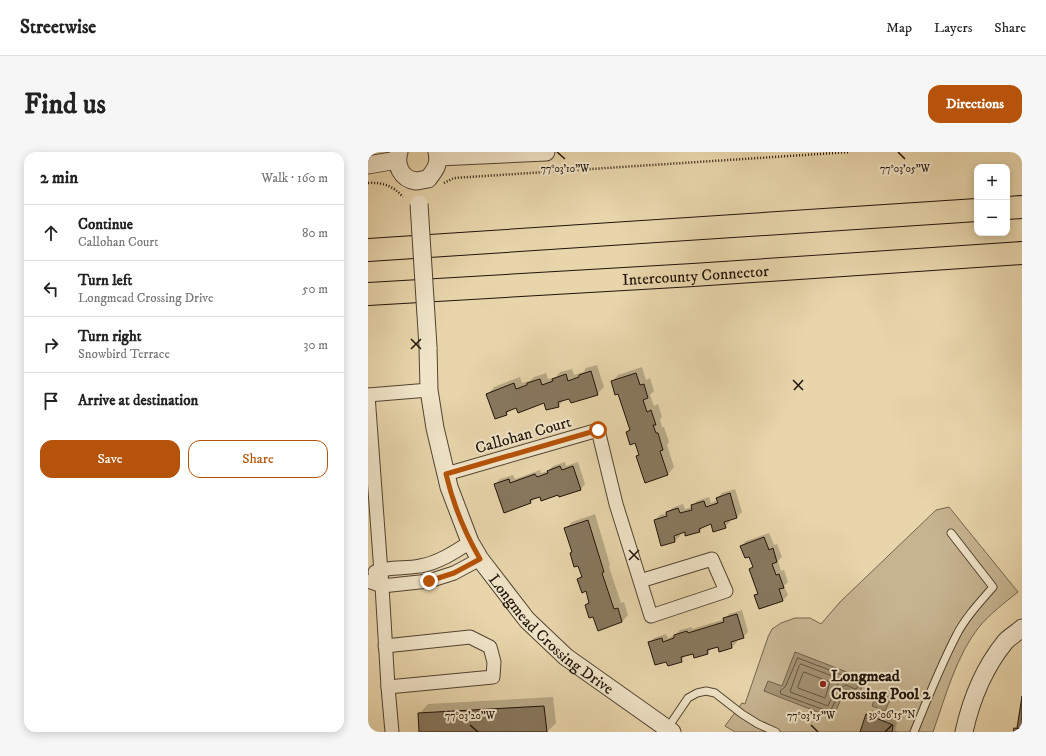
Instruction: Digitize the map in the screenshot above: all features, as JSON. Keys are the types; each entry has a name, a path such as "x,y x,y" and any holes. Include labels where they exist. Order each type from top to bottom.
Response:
{"highway":[{"path":"1010,208 1022,207"},
{"path":"368,250 974,210"},
{"name":"Intercounty Connector","path":"368,294 1022,253"}],"street":[{"path":"368,165 398,156 398,167 402,173 408,178 416,181 428,179 437,167 438,155 546,152"},
{"name":"Longmead Crossing Drive","path":"416,181 419,204 430,390 435,428 450,493 470,542 480,559 527,620 566,657 668,731"},
{"path":"392,732 368,395 430,390"},
{"name":"Callohan Court","path":"446,474 598,430 616,504 640,581 651,616 726,592 712,559 640,581"},
{"path":"368,575 381,570 421,566 434,562 470,542"},
{"path":"368,581 382,586 429,581 454,573 480,559"},
{"path":"964,732 967,718 980,681 1006,641 1022,628"},
{"path":"386,646 470,637 490,647 494,662 493,678 388,686"}],"lane":[{"path":"914,732 956,635 992,587 951,534"},
{"path":"668,731 688,698 697,693 706,691 715,693 742,714 758,724 776,732"}],"path":[{"path":"454,178 850,152"},
{"path":"368,183 383,183 390,186 403,197"}],"shaded area":[{"path":"949,507 1018,592 1002,604 979,627 971,638 952,678 933,732 735,732 725,726 742,703 745,704 772,629 781,623 795,618 810,618 821,624 840,602 936,510"}],"water":[{"name":"Longmead Crossing Pool 2","path":"795,652 865,679 859,694 845,689 833,718 764,691 768,681 782,686"},
{"path":"877,693 891,698 885,711 872,706"}],"building":[{"path":"591,371 598,395 571,403 569,399 558,402 559,407 546,410 544,403 518,413 516,408 506,412 507,415 495,419 486,394 514,383 516,389 527,385 527,383 540,379 542,385 553,381 552,379 566,374 568,381"},
{"path":"636,373 640,385 644,384 648,398 643,400 647,412 651,410 656,425 653,425 656,433 658,433 663,450 660,451 668,475 645,483 636,456 639,455 635,443 630,445 626,432 630,430 618,394 615,395 611,381"},
{"path":"560,466 562,470 573,466 581,490 559,497 558,495 541,501 540,497 530,500 531,503 504,513 494,484 509,479 510,483 535,474 537,477"},
{"path":"730,493 737,518 724,522 726,528 713,532 711,524 699,529 700,532 685,536 685,532 674,536 675,542 661,546 654,520 667,516 666,512 678,508 680,513 692,510 691,505 704,501 706,507 718,503 716,498"},
{"path":"588,520 604,572 602,573 614,609 618,608 622,622 598,631 593,617 589,618 585,605 589,603 586,591 582,593 577,579 582,577 578,566 574,567 570,553 572,552 564,528"},
{"path":"764,537 769,550 773,548 777,562 772,564 776,575 779,574 784,588 779,589 783,601 759,609 754,595 758,594 749,569 753,567 749,557 745,558 740,546"},
{"path":"737,614 744,638 731,642 732,648 719,652 718,647 707,650 708,654 694,658 693,654 681,657 682,662 668,666 666,662 655,665 648,642 662,638 663,642 674,638 674,635 687,631 688,633 724,622 723,618"},
{"path":"1022,696 1022,729 1017,728"},
{"path":"544,706 547,732 419,732 418,713"},
{"path":"866,714 893,725 892,732 860,732"},
{"path":"1014,728 1022,729 1022,732 1013,732"}],"place":[{"name":"Longmead Crossing Pool 2","path":"823,684"}],"route":[{"path":"429,581 454,573 480,559 470,542 450,493 446,474 598,430"}]}
